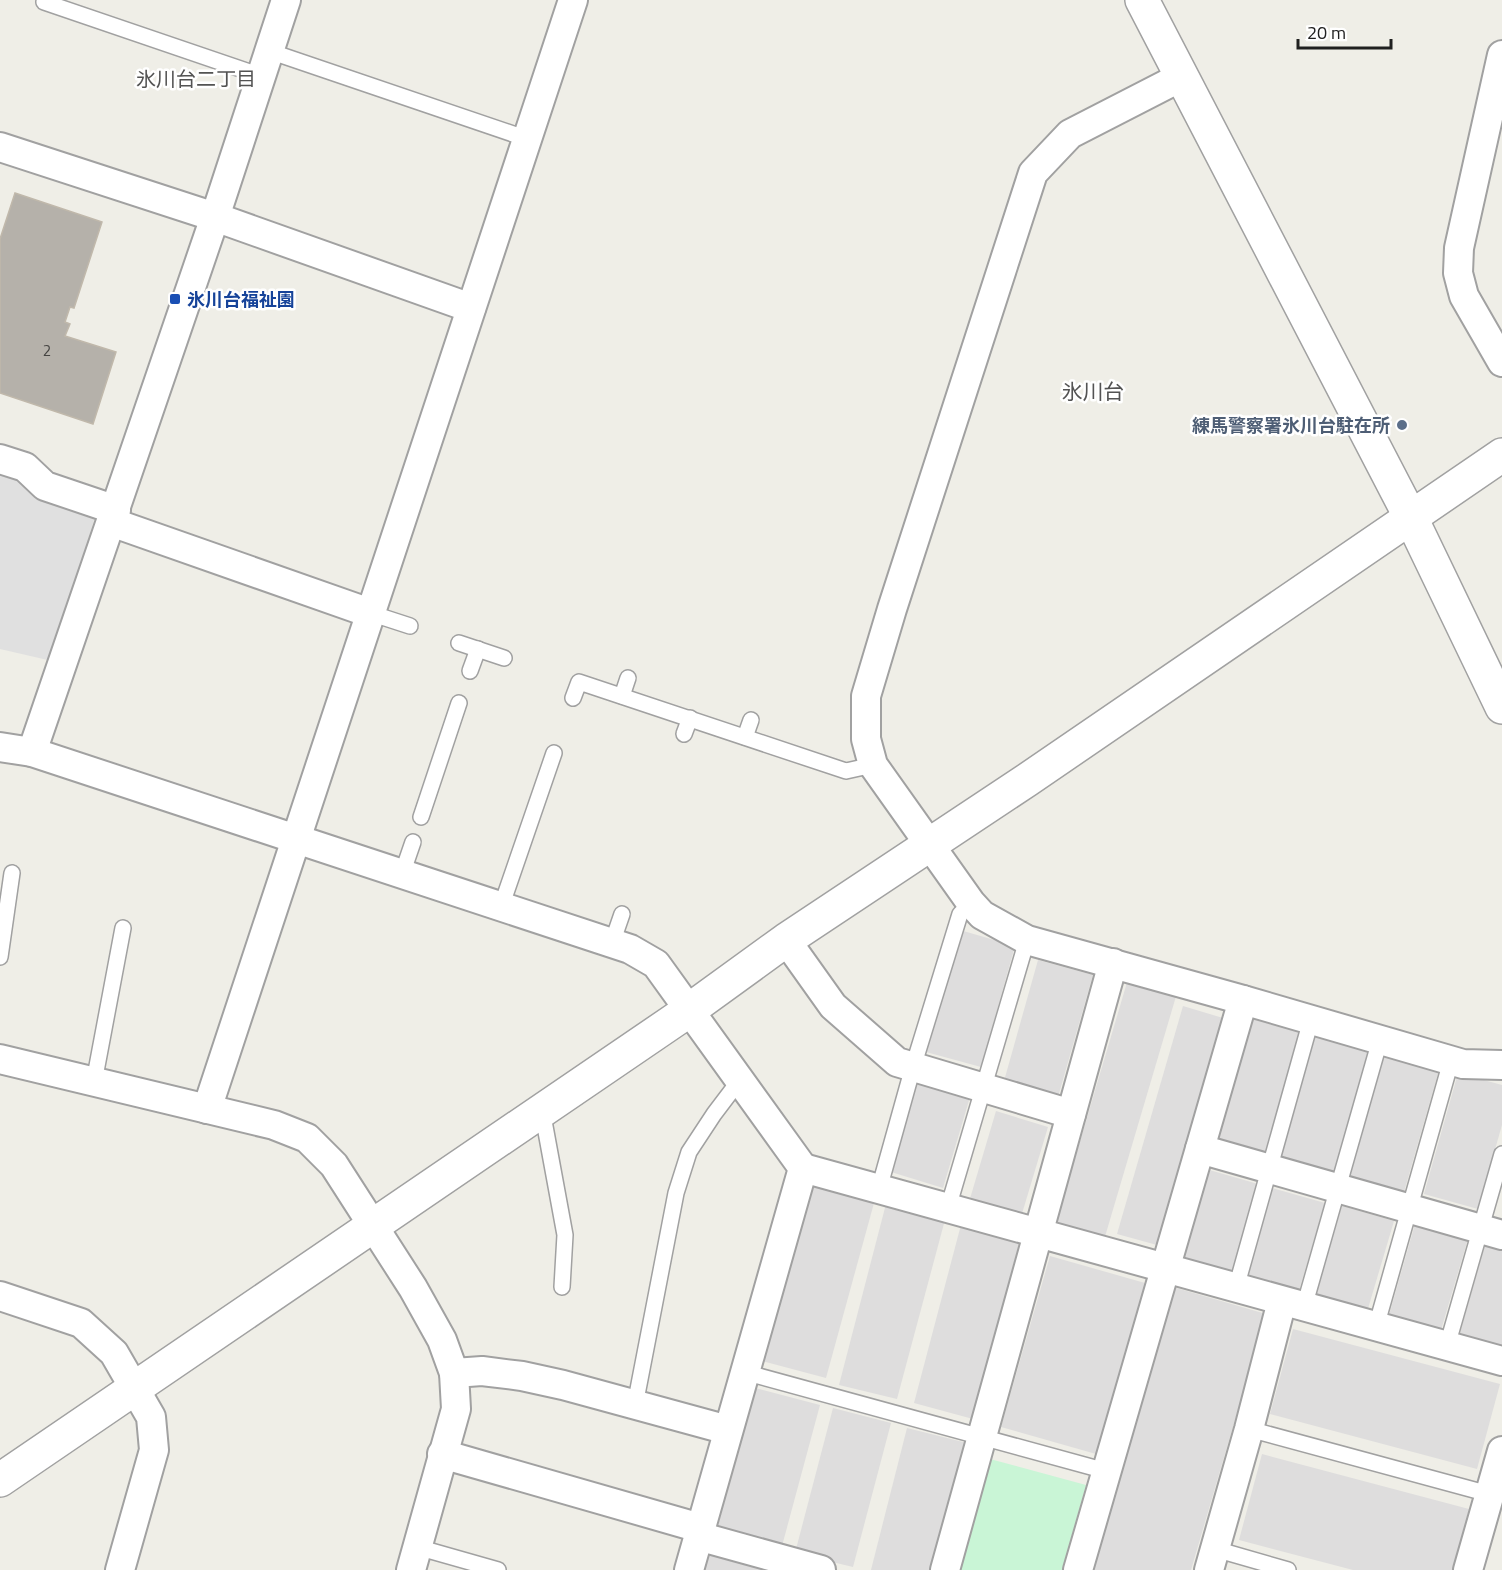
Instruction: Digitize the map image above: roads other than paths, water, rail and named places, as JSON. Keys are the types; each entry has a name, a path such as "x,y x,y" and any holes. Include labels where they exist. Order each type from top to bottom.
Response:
{"street":[{"path":"32,752 215,217 285,0"},
{"path":"207,1108 573,0"},
{"path":"1142,0 1411,518 1502,707"},
{"path":"1502,55 1458,248 1458,273 1464,296 1502,362"},
{"path":"1182,77 1070,134 1033,173 866,696 866,739 873,765 970,903 982,915 1027,940 1450,1061 1463,1064 1502,1065"},
{"path":"0,147 215,217 471,309"},
{"path":"0,1480 688,1011 786,940 1027,780 1502,455"},
{"path":"0,459 25,467 45,486 114,516 370,613"},
{"path":"0,747 32,752 630,949 656,964 802,1168 1502,1361"},
{"path":"786,940 833,1006 897,1062 1071,1114"},
{"path":"945,1570 1113,963"},
{"path":"1078,1570 1243,1000"},
{"path":"0,1059 274,1125 307,1138 334,1165 413,1288 442,1340 454,1373 456,1409 414,1559"},
{"path":"1200,1149 1492,1232"},
{"path":"689,1570 802,1168"},
{"path":"0,1296 81,1323 114,1353 151,1417 154,1450 120,1570"},
{"path":"1212,1560 1249,1429 1293,1304"},
{"path":"454,1373 482,1371 522,1376 728,1430"},
{"path":"1468,1570 1502,1451"},
{"path":"442,1454 821,1570"}],"lane":[{"path":"44,2 528,139"},
{"path":"370,613 410,626"},
{"path":"459,643 504,653"},
{"path":"470,671 478,649"},
{"path":"622,696 628,678"},
{"path":"573,698 579,682 846,771 873,765"},
{"path":"421,817 459,703"},
{"path":"684,734 690,718"},
{"path":"745,737 751,720"},
{"path":"501,907 554,753"},
{"path":"402,874 413,842"},
{"path":"0,957 12,873"},
{"path":"879,1189 913,1067 960,915 970,903"},
{"path":"612,943 622,914"},
{"path":"94,1082 123,928"},
{"path":"948,1208 1027,940"},
{"path":"1236,1288 1311,1020"},
{"path":"1293,1304 1338,1189 1380,1040"},
{"path":"1376,1327 1450,1061"},
{"path":"635,1405 676,1193 689,1152 739,1081"},
{"path":"542,1110 565,1235 562,1287"},
{"path":"1447,1346 1492,1232 1502,1154"},
{"path":"744,1372 1106,1471"},
{"path":"1249,1429 1489,1494"},
{"path":"414,1559 498,1570"},
{"path":"1212,1560 1288,1570"}],"place":[{"name":"氷川台福祉園","path":"175,299"},
{"name":"練馬警察署氷川台駐在所","path":"1402,425"}],"district":[{"name":"氷川台二丁目","path":"196,78"},
{"name":"氷川台","path":"1093,391"}]}
